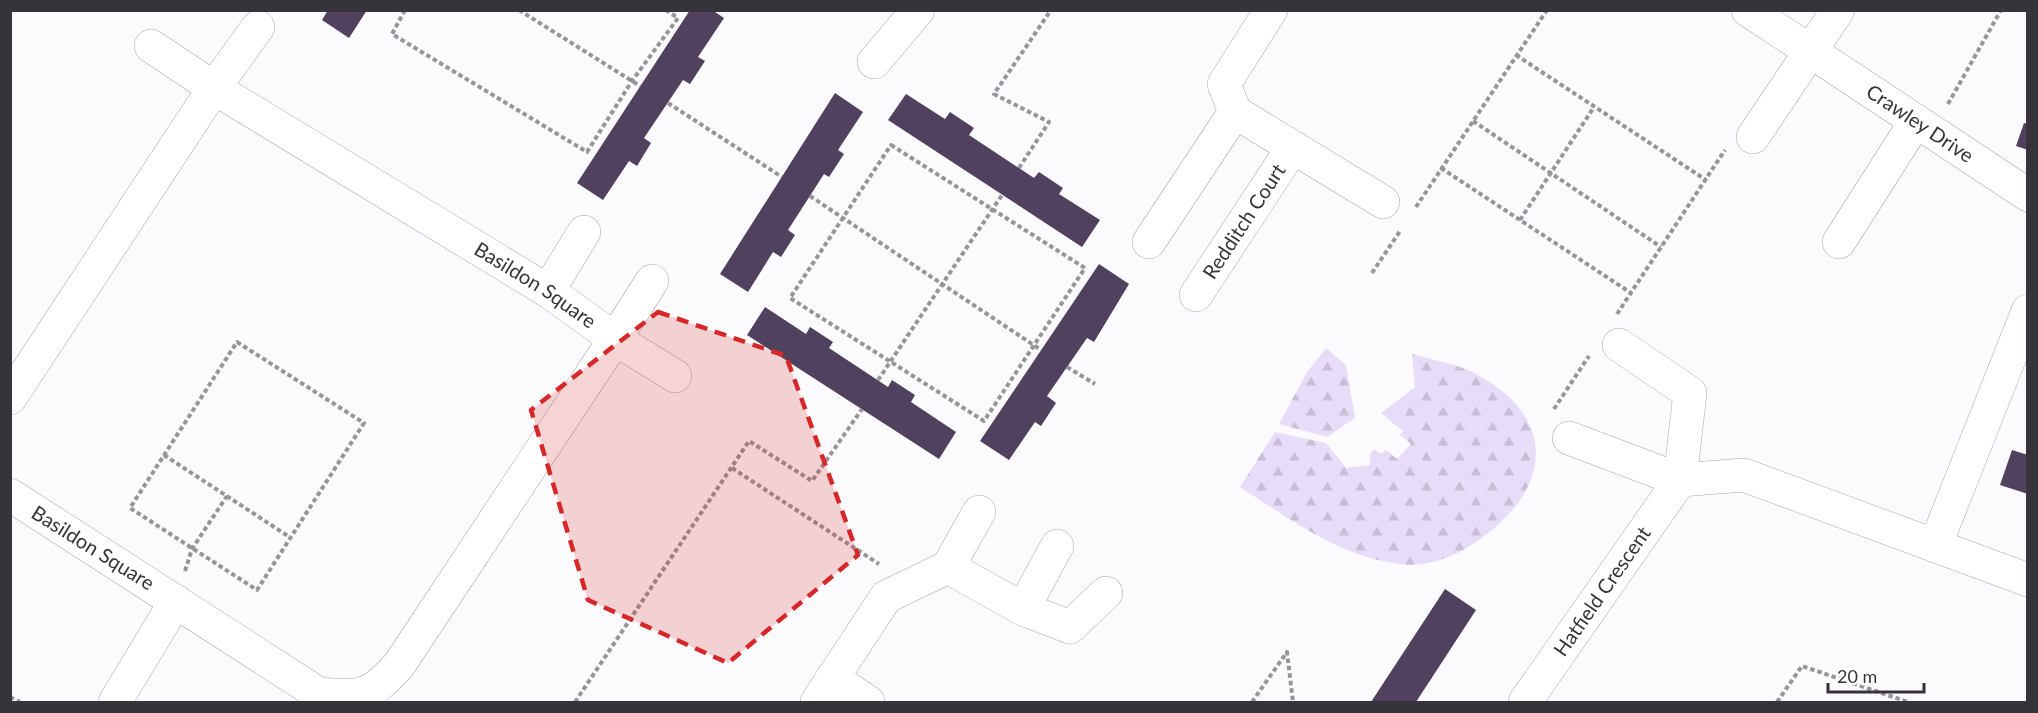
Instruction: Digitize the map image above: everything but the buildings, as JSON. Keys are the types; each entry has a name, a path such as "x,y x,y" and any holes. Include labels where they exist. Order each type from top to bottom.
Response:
{"street":[{"path":"874,62 918,10"},
{"path":"1149,242 1235,112 1224,84 1271,10"},
{"name":"Crawley Drive","path":"1748,10 2028,195"},
{"path":"1742,140 1812,52 1838,10"},
{"path":"10,398 214,88 258,27"},
{"name":"Basildon Square","path":"10,495 319,694 355,696 377,689 399,665 615,339 548,291 214,88 151,46"},
{"name":"Redditch Court","path":"1235,112 1399,215"},
{"path":"1839,242 1924,126"},
{"name":"Redditch Court","path":"1196,295 1293,147"},
{"path":"548,291 584,232"},
{"path":"652,281 615,339 675,376"},
{"path":"1935,546 2028,311"},
{"name":"Hatfield Crescent","path":"1525,702 1680,480 1690,393 1607,340"},
{"path":"1569,438 1680,480 1744,475 2028,580"},
{"path":"868,702 825,690 886,597 948,567 979,512"},
{"path":"1023,609 1057,546"},
{"path":"948,567 1023,609 1070,627 1106,593"},
{"name":"Basildon Square","path":"115,702 176,601"}],"path":[{"path":"405,10 392,34 587,152 632,81 678,18 666,10"},
{"path":"519,10 640,86"},
{"path":"1019,168 1049,122 994,94 1051,10"},
{"path":"1372,273 1399,215 1442,168 1547,10"},
{"path":"1924,126 2001,10"},
{"path":"1516,55 1706,180"},
{"path":"668,103 782,177"},
{"path":"1520,220 1594,107"},
{"path":"1473,121 1661,247"},
{"path":"1569,438 1546,421 1607,340 1631,293 1706,180 1742,140"},
{"path":"891,145 1085,268 1032,345 984,421 790,298 842,218 891,145"},
{"path":"1442,168 1631,293"},
{"path":"878,380 1002,195"},
{"path":"810,196 1041,350"},
{"path":"237,342 364,423 257,590 130,508 164,455 237,342"},
{"path":"1066,368 1095,384"},
{"path":"575,702 749,441 812,481 861,409"},
{"path":"164,455 291,537"},
{"path":"732,468 912,586"},
{"path":"192,549 227,496"},
{"path":"1252,702 1287,652 1293,702"},
{"path":"1777,702 1802,666 1908,702"},
{"path":"10,696 20,702"}],"highlighted area":[{"path":"658,312 786,356 858,555 728,663 588,600 531,410"}],"green space":[{"path":"1326,348 1346,365 1355,418 1327,437 1279,424 1307,372"},
{"path":"1412,354 1467,370 1501,390 1520,409 1532,430 1536,451 1533,473 1523,495 1506,517 1483,537 1454,555 1433,562 1411,565 1377,560 1335,545 1240,487 1275,432 1326,443 1346,468 1370,465 1370,454 1374,449 1381,454 1386,450 1397,459 1411,444 1400,435 1403,431 1381,413 1415,387"}]}
